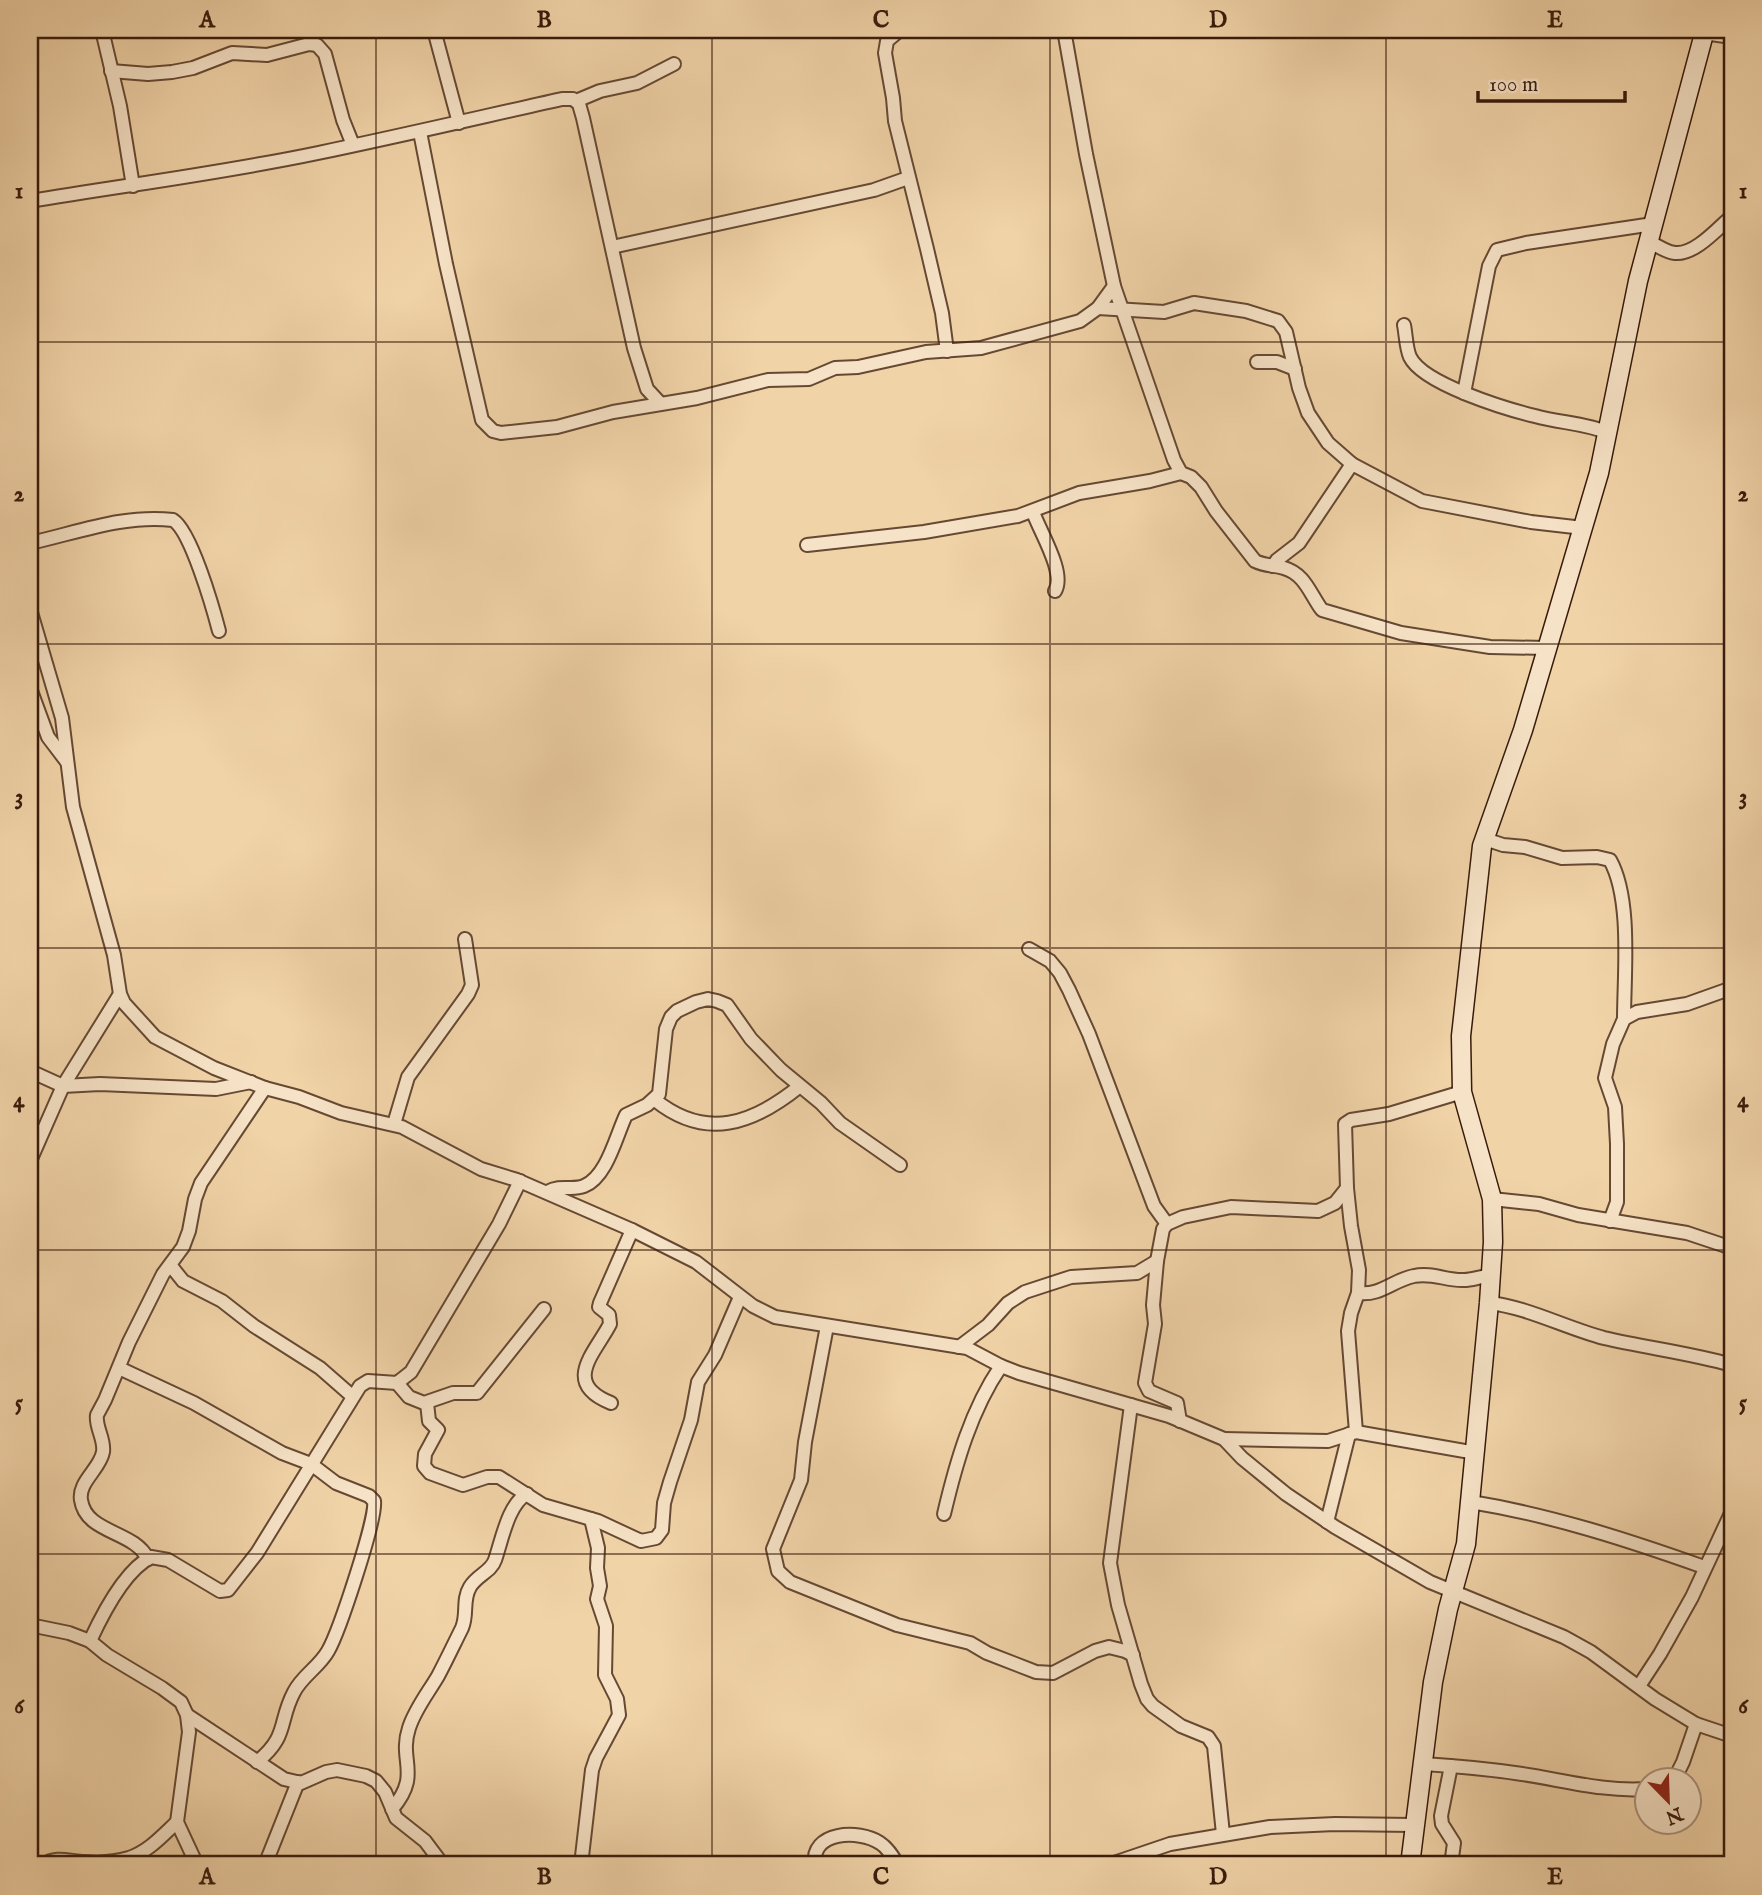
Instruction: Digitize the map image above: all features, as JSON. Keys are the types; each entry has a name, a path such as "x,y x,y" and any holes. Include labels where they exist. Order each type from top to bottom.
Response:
{"main road":[{"path":"1410,1865 1435,1671 1466,1544 1491,1276 1492,1199 1462,1092 1461,1036 1485,839 1523,730 1609,433 1635,293 1704,31"}],"street":[{"path":"102,30 120,106 133,186"},
{"path":"433,30 459,123"},
{"path":"900,30 887,41 886,53 896,130 927,249 947,351"},
{"path":"1064,30 1086,154 1114,286 1174,460 1181,473"},
{"path":"1704,31 1732,37"},
{"path":"111,71 148,74 172,72 193,68 232,53 257,56 309,44 317,45 326,54 343,120 353,145"},
{"path":"30,201 319,153 562,99 576,101 600,91 637,83 674,64"},
{"path":"576,101 583,118 634,348 647,389 660,402"},
{"path":"420,132 465,352 482,420 486,426 501,433 557,427 612,412 697,398 768,380 809,379 835,368 858,367 926,352 981,348 1080,321 1098,308 1114,286"},
{"path":"611,247 874,190 908,178"},
{"path":"30,191 46,192 54,197"},
{"path":"1464,393 1489,266 1497,250 1526,243 1651,232 1666,251 1678,254 1699,244 1732,216"},
{"path":"1098,308 1164,312 1194,303 1262,315 1278,321 1283,327 1304,404 1328,443 1353,464 1422,501 1540,524 1583,528"},
{"path":"1404,325 1409,356 1414,363 1444,384 1519,412 1580,424 1609,433"},
{"path":"1257,362 1277,362 1295,369"},
{"path":"1273,566 1299,543 1353,464"},
{"path":"807,545 924,532 1033,512 1079,493 1181,473 1191,477 1201,487 1216,512 1255,561 1287,569 1298,575 1310,587 1322,610 1401,633 1490,647 1546,648"},
{"path":"1033,512 1055,565 1058,584 1055,591"},
{"path":"30,544 89,528 138,520 173,520 182,529 206,585 219,631"},
{"path":"30,609 62,719 73,807 114,955 120,994 131,1011 164,1044 265,1088 341,1113 394,1124 415,1132 481,1169 547,1192 696,1262 740,1297 775,1317 959,1347 1001,1366 1180,1421 1224,1439 1328,1441 1353,1433 1476,1453"},
{"path":"30,688 48,737 68,762"},
{"path":"1485,839 1562,858 1597,857 1610,860 1619,883 1624,1020 1613,1044 1605,1078 1615,1107 1617,1144 1617,1202 1610,1221"},
{"path":"394,1124 408,1077 468,994 471,985 465,939"},
{"path":"1029,949 1050,961 1060,972 1089,1034 1154,1206 1167,1224"},
{"path":"1624,1020 1637,1012 1687,1004 1732,988"},
{"path":"30,1161 63,1086 120,994"},
{"path":"547,1192 558,1187 581,1187 594,1180 612,1150 625,1115 655,1100 662,1083 666,1029 671,1017 677,1011 708,999 727,1005 763,1052 840,1123 900,1165"},
{"path":"30,1071 63,1086 100,1084 216,1089 251,1082"},
{"path":"655,1100 677,1116 709,1125 722,1125 746,1118 779,1103 800,1086"},
{"path":"148,1559 137,1544 94,1521 81,1500 82,1491 103,1452 97,1415 163,1274 171,1266 186,1239 201,1183 265,1088"},
{"path":"1327,1522 1353,1433 1348,1331 1358,1293 1359,1270 1347,1188 1345,1125 1351,1120 1388,1114 1462,1092"},
{"path":"90,1641 133,1571 156,1556 168,1560 215,1589 228,1590 257,1553 352,1396 365,1382 397,1383 411,1372 499,1224 520,1181"},
{"path":"1180,1421 1177,1403 1149,1391 1145,1383 1155,1324 1153,1305 1163,1229 1167,1224 1184,1217 1231,1207 1318,1211 1335,1203 1347,1188"},
{"path":"1492,1199 1539,1204 1610,1221 1687,1233 1732,1248"},
{"path":"611,1403 593,1394 588,1387 584,1368 588,1357 610,1324 609,1315 599,1307 632,1230"},
{"path":"959,1347 988,1325 1008,1303 1025,1292 1071,1277 1137,1272 1157,1261"},
{"path":"171,1266 189,1285 222,1301 254,1326 311,1361 352,1396"},
{"path":"1358,1293 1380,1292 1404,1279 1420,1275 1463,1280 1491,1276"},
{"path":"427,1403 430,1423 438,1430 425,1454 424,1466 428,1472 463,1485 487,1477 499,1477 542,1505 591,1519 641,1541 654,1539 659,1535 664,1503 685,1443 698,1382 715,1355 740,1297"},
{"path":"1489,1303 1510,1305 1548,1321 1604,1338 1694,1354 1732,1365"},
{"path":"397,1383 408,1397 427,1403 453,1393 474,1394 480,1391 544,1309"},
{"path":"827,1326 805,1442 801,1480 773,1549 778,1571 790,1582 897,1625 970,1643 987,1653 1036,1672 1053,1673 1109,1647 1133,1655"},
{"path":"944,1514 975,1413 1001,1366"},
{"path":"119,1368 194,1403 282,1453 311,1464 336,1483 372,1498 375,1510 363,1554 329,1649 294,1692 277,1740 257,1762"},
{"path":"1131,1405 1110,1563 1118,1605 1141,1684 1153,1706 1181,1726 1208,1737 1214,1746 1223,1834"},
{"path":"1224,1439 1242,1458 1286,1494 1327,1522 1430,1582 1564,1637 1591,1652 1655,1699 1696,1724 1732,1736"},
{"path":"392,1809 407,1788 407,1735 410,1724 463,1627 468,1589 492,1566 503,1530 515,1504 527,1494"},
{"path":"1471,1502 1514,1509 1622,1538 1704,1567"},
{"path":"581,1865 592,1770 619,1715 616,1696 605,1675 606,1626 598,1601 598,1548 591,1519"},
{"path":"1639,1686 1667,1643 1730,1519"},
{"path":"30,1625 69,1633 90,1641 107,1656 181,1702 187,1715 189,1732 177,1822 197,1865"},
{"path":"187,1715 284,1779 298,1783 332,1771 362,1774 376,1782 397,1819 425,1841 443,1865"},
{"path":"1682,1766 1696,1724"},
{"path":"1424,1763 1632,1790"},
{"path":"1451,1766 1441,1816 1454,1843 1451,1865"},
{"path":"265,1865 298,1783"},
{"path":"43,1865 57,1859 85,1863 125,1862 146,1851 177,1822"},
{"path":"1108,1865 1170,1844 1270,1827 1414,1825"},
{"path":"816,1865 814,1857 817,1848 826,1840 845,1835 863,1837 882,1844 898,1865"}]}
